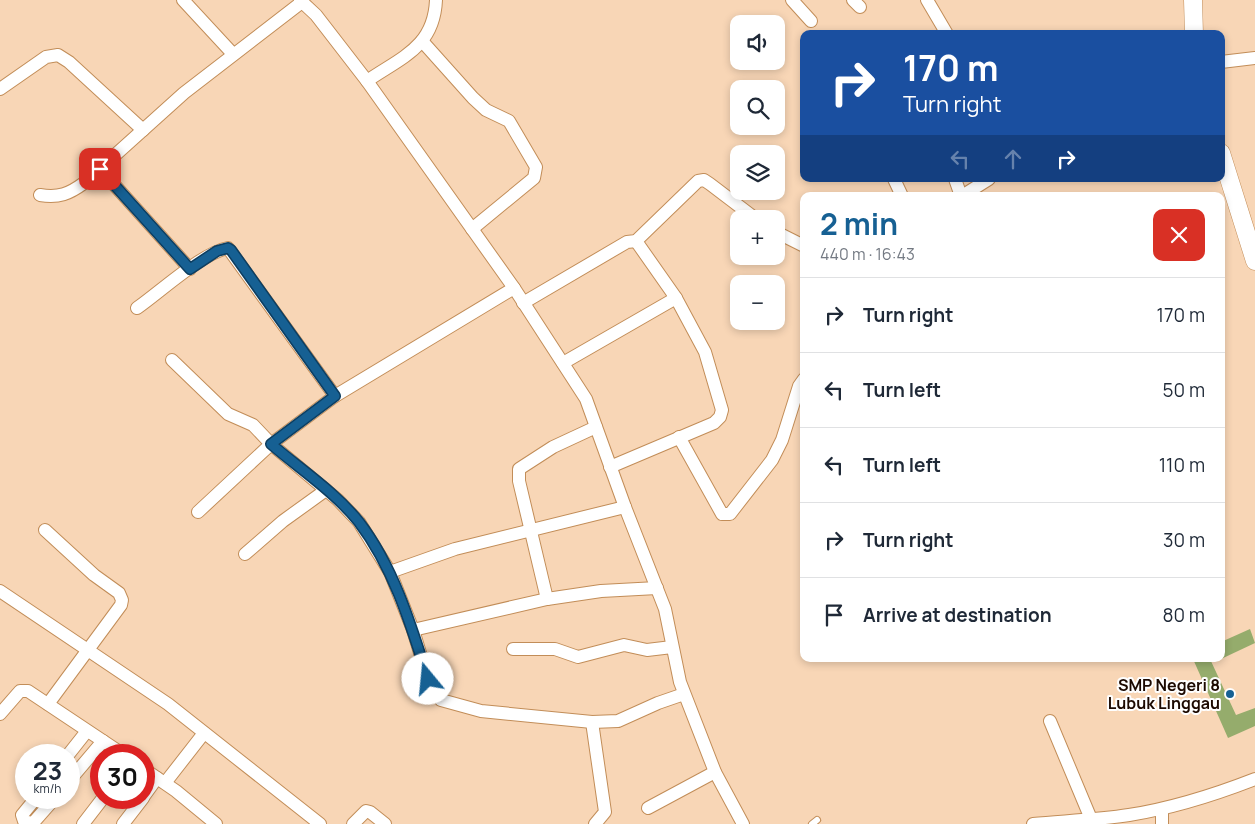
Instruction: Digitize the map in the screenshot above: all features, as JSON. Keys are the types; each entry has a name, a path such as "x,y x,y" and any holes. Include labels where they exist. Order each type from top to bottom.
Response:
{"street":[{"path":"183,0 233,54"},
{"path":"367,81 415,49 422,41 433,24 436,0"},
{"path":"792,0 811,22"},
{"path":"927,0 945,30"},
{"path":"1193,0 1194,30"},
{"path":"40,195 58,196 71,193 233,54 301,1 316,16 367,81 514,288 586,399 624,507 665,610 684,694 715,772 743,824"},
{"path":"422,41 486,110 509,121 536,167 534,178 472,229"},
{"path":"0,89 46,57 58,55 69,62 143,130"},
{"path":"1225,62 1255,58"},
{"path":"1225,166 1255,262"},
{"path":"100,169 190,269"},
{"path":"523,303 628,242 636,241 698,181 704,180 744,210"},
{"path":"968,192 984,182"},
{"path":"785,236 800,244"},
{"path":"610,467 714,422 720,417 722,410 704,352 676,298 636,241"},
{"path":"137,308 217,251 228,248 335,396"},
{"path":"198,512 271,444 335,396 514,288"},
{"path":"563,363 676,298"},
{"path":"172,360 228,414 254,426 271,444 326,490 359,522 390,572 413,630 428,679 441,700 481,711 592,722 618,722 658,703 684,694"},
{"path":"679,437 722,514 730,514 772,460 782,440 800,386"},
{"path":"547,599 518,477 519,469 553,447 596,427"},
{"path":"245,554 283,521 326,490"},
{"path":"390,572 455,549 624,507"},
{"path":"44,530 94,575 121,596 121,605 48,704"},
{"path":"413,630 547,599 601,591 657,588"},
{"path":"0,591 168,704 320,824"},
{"path":"512,649 555,649 578,657 624,645 647,650 672,647"},
{"path":"0,714 22,690 28,691 108,744"},
{"path":"1050,721 1091,819"},
{"path":"592,722 605,812 595,824"},
{"path":"77,744 87,731"},
{"path":"155,786 204,733"},
{"path":"80,768 103,741"},
{"path":"648,808 715,772"},
{"path":"155,776 216,824"},
{"path":"1033,824 1075,822 1162,809 1216,793 1255,778"},
{"path":"27,809 22,815 24,821 29,824 33,823 45,809"},
{"path":"83,824 95,809"},
{"path":"123,824 134,809"},
{"path":"1162,809 1162,824"},
{"path":"353,824 366,811 385,824"}],"building":[{"path":"1250,629 1255,643 1225,657 1225,640"},
{"path":"1194,662 1211,662 1236,715 1255,708 1255,726 1228,738"}],"place":[{"name":"SMP Negeri 8 Lubuk Linggau","path":"1230,694"}],"route":[{"path":"100,169 190,269 217,251 228,248 231,250 335,396 271,444 338,500 359,522 391,574 398,596 413,630 428,679"}]}
